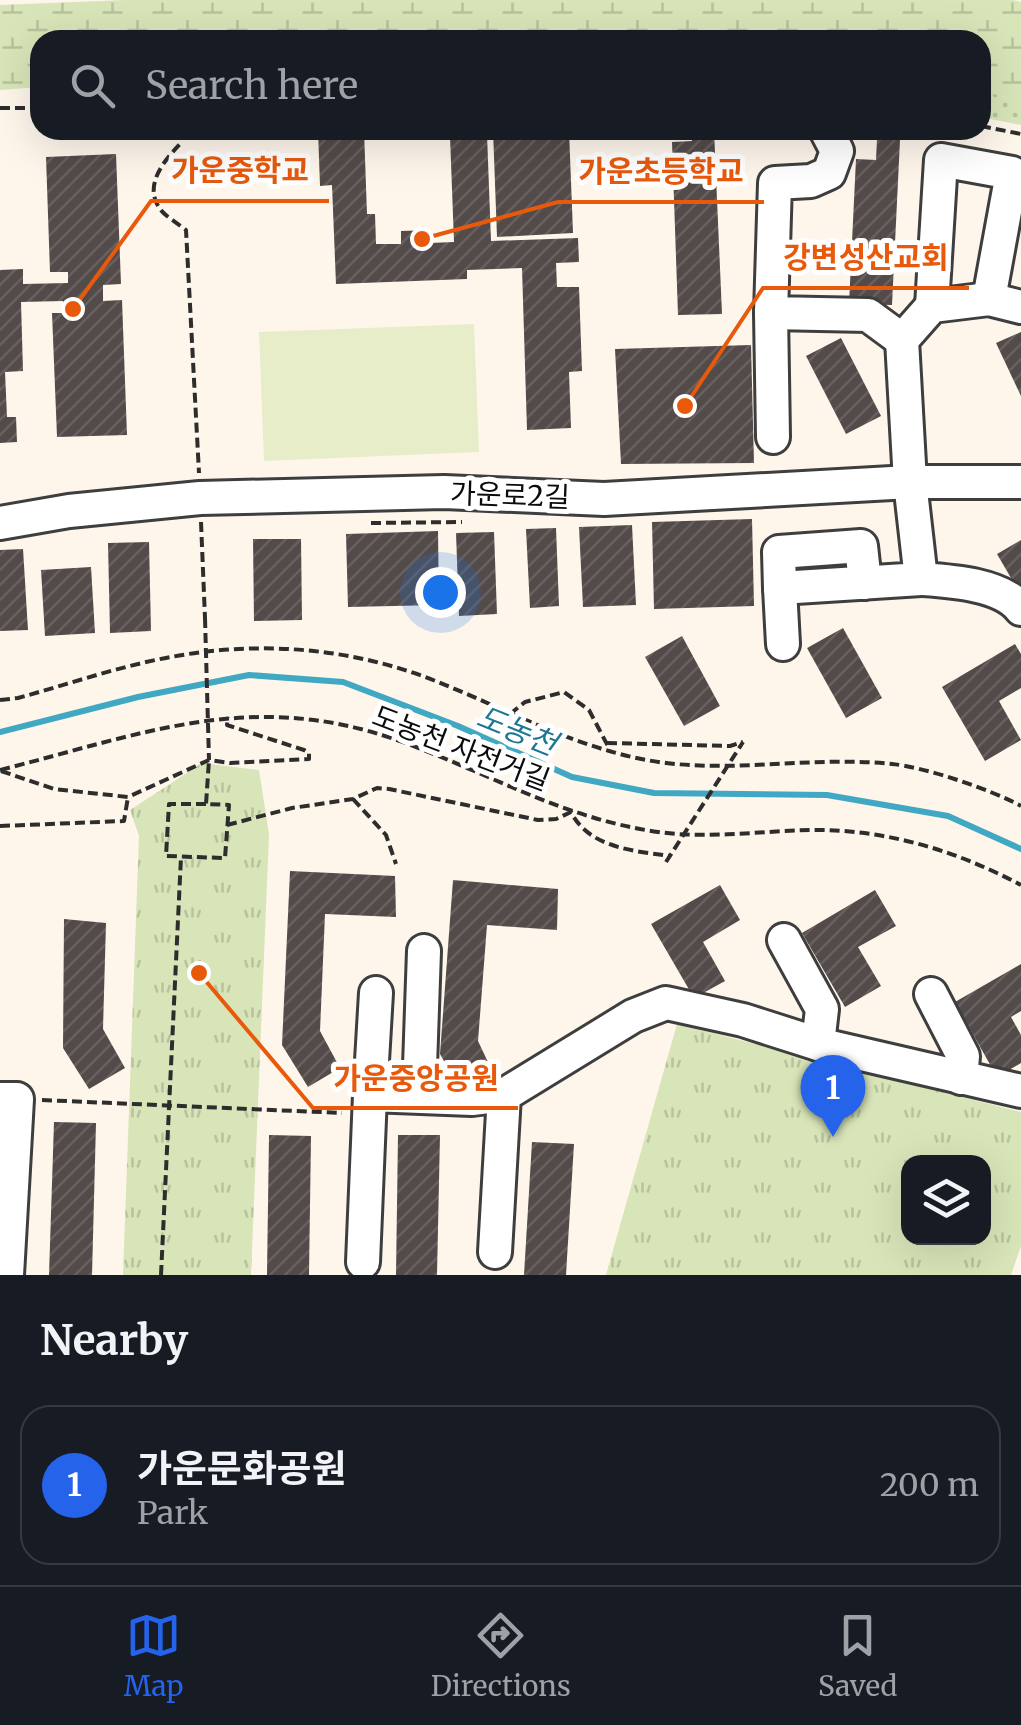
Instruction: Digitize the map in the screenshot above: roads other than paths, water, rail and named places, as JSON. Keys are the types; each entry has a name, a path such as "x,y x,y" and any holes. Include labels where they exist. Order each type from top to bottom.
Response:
{"street":[{"path":"773,437 775,183 812,181 829,173 837,152 831,140"},
{"path":"921,579 910,482 902,340 932,306 941,160 1012,173 1005,303 932,306"},
{"path":"771,314 868,315 902,340"},
{"name":"가운로2길","path":"0,523 200,498 444,492 604,499 910,482 1021,482"},
{"path":"783,644 780,588 921,579 968,583 1015,602 1021,609"},
{"path":"784,940 822,1010 818,1044"},
{"path":"418,1095 424,950"},
{"path":"363,1262 376,993"},
{"path":"931,994 963,1056 961,1078"},
{"path":"370,1105 418,1095 472,1099 504,1095 634,1016 666,1003 744,1020 818,1044 1021,1091"},
{"path":"495,1252 504,1095"},
{"path":"7,1275 8,1099"}],"waterway":[{"name":"도농천","path":"0,732 138,697 249,675 343,682 458,726 572,777 654,793 827,795 948,816 1021,849"}],"place":[{"name":"가운초등학교","path":"422,239"},
{"name":"가운중학교","path":"73,309"},
{"name":"강변성산교회","path":"685,406"},
{"name":"가운중앙공원","path":"199,973"},
{"name":"가운문화공원","path":"833,1137"}]}
